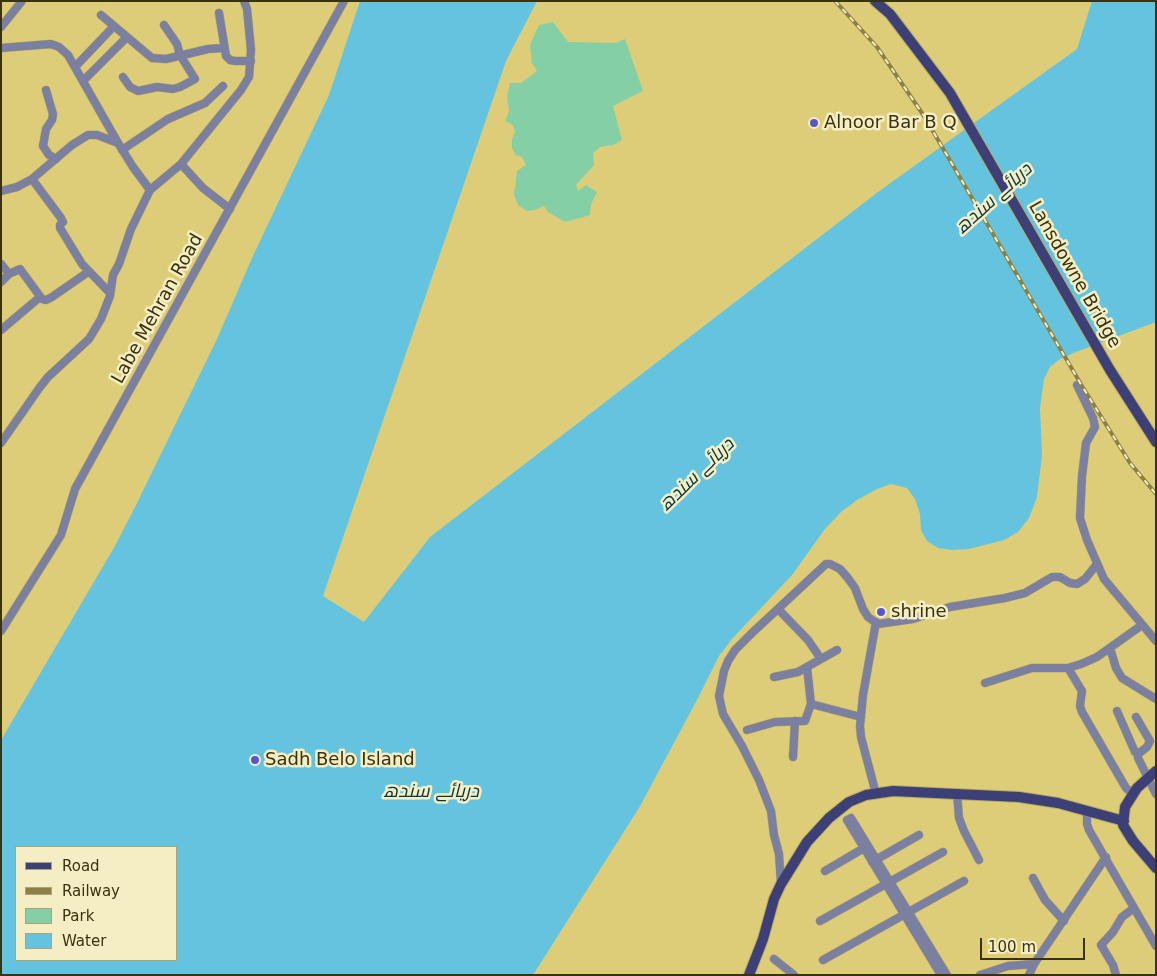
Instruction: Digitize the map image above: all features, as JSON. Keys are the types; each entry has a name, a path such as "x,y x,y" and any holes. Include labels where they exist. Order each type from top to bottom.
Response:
{"main road":[{"name":"Lansdowne Bridge","path":"875,1 890,14 950,93 1110,370 1156,442"},
{"path":"1152,774 1137,788 1125,807 1123,825 1133,841 1156,868"},
{"path":"749,975 763,939 774,898 807,842 829,818 849,802 866,795 893,791 1019,797 1058,803 1124,821"}],"street":[{"path":"1,27 22,1"},
{"path":"1,443 48,377 89,340 101,319 110,296 113,275 119,264 131,229 150,190 181,164 241,90 249,77 251,61 248,17 244,1"},
{"name":"Labe Mehran Road","path":"1,631 61,535 75,489 344,1"},
{"path":"219,13 226,56 235,62 251,61"},
{"path":"101,15 152,58 166,59 208,49 224,48"},
{"path":"123,77 130,87 138,91 157,87 172,89 195,79 180,56 177,44 164,25"},
{"path":"75,67 114,26"},
{"path":"83,81 127,37"},
{"path":"1,48 52,44 60,47 68,55 120,146 150,190"},
{"path":"120,146 168,119 205,103 223,86"},
{"path":"46,90 53,114 52,120 46,128 43,146 49,155 56,159"},
{"path":"1,191 17,187 32,179 72,145 88,135 97,135 120,146"},
{"path":"181,164 203,188 230,209"},
{"path":"32,179 61,218 63,222 60,228 78,259 88,272 110,292"},
{"path":"1,264 9,274"},
{"path":"1,282 9,274 20,270 40,297 46,300 52,298 88,272"},
{"path":"1,330 40,297"},
{"path":"1077,386 1095,422 1094,429 1086,443 1080,518 1104,579 1156,641"},
{"path":"781,884 779,854 771,811 742,746 723,714 719,696 724,671 735,650 826,564 840,569 847,576 855,588 862,609 868,617 878,624 912,619 950,607 1005,598 1025,592 1052,576 1077,584 1085,579 1097,564"},
{"path":"778,609 808,640 820,659"},
{"path":"876,622 863,695 861,718 861,737 876,794"},
{"path":"985,683 1032,668 1068,668 1097,657 1142,625"},
{"path":"1110,648 1116,668 1122,678 1156,699"},
{"path":"774,677 798,672 837,650"},
{"path":"748,730 775,722 805,721 812,704 807,667"},
{"path":"1068,668 1082,691 1080,706 1082,712 1126,788 1133,794"},
{"path":"812,704 861,718"},
{"path":"1117,711 1135,752 1138,754 1138,758 1152,774 1156,794"},
{"path":"1136,718 1150,741 1147,747 1138,754"},
{"path":"793,757 795,721"},
{"path":"957,793 962,824 979,860"},
{"path":"1087,811 1087,824 1156,946"},
{"path":"875,861 864,848 847,820 851,818 888,883 947,975"},
{"path":"875,861 919,834"},
{"path":"825,871 864,848"},
{"path":"820,921 943,852"},
{"path":"1029,975 1034,964 1106,857"},
{"path":"1033,878 1045,900 1064,921"},
{"path":"823,960 964,881"},
{"path":"1116,975 1113,965 1101,945 1113,932 1122,917 1134,908"},
{"path":"907,913 941,975"},
{"path":"774,959 794,975"},
{"path":"980,975 1008,966 1034,964"}],"green space":[{"path":"553,22 568,42 616,43 625,39 643,91 613,106 622,140 613,145 600,147 593,153 594,165 576,185 578,191 586,185 597,192 591,204 590,215 565,222 548,212 544,206 527,211 518,205 514,195 517,171 526,165 522,157 516,155 512,148 512,139 515,132 513,125 505,121 509,111 507,96 510,83 521,83 537,71 532,63 530,45 539,25"}],"water":[{"name":"دریائے سندھ","path":"360,1 537,1 506,61 323,596 364,622 430,537 878,192 1077,49 1092,1 1156,1 1156,322 1076,352 1060,359 1050,367 1044,379 1040,408 1042,455 1037,497 1029,518 1018,532 1004,540 969,549 951,550 938,548 927,541 921,530 920,514 915,499 907,488 891,484 857,500 841,512 825,529 792,575 732,639 719,656 639,808 533,975 1,975 1,740 115,546 217,339 252,258 329,95"}],"railway":[{"path":"835,1 877,47 924,116 1082,386 1130,463 1156,494"}],"place":[{"name":"Alnoor Bar B Q","path":"814,123"},
{"name":"shrine","path":"881,612"},
{"name":"Sadh Belo Island","path":"255,760"}]}
